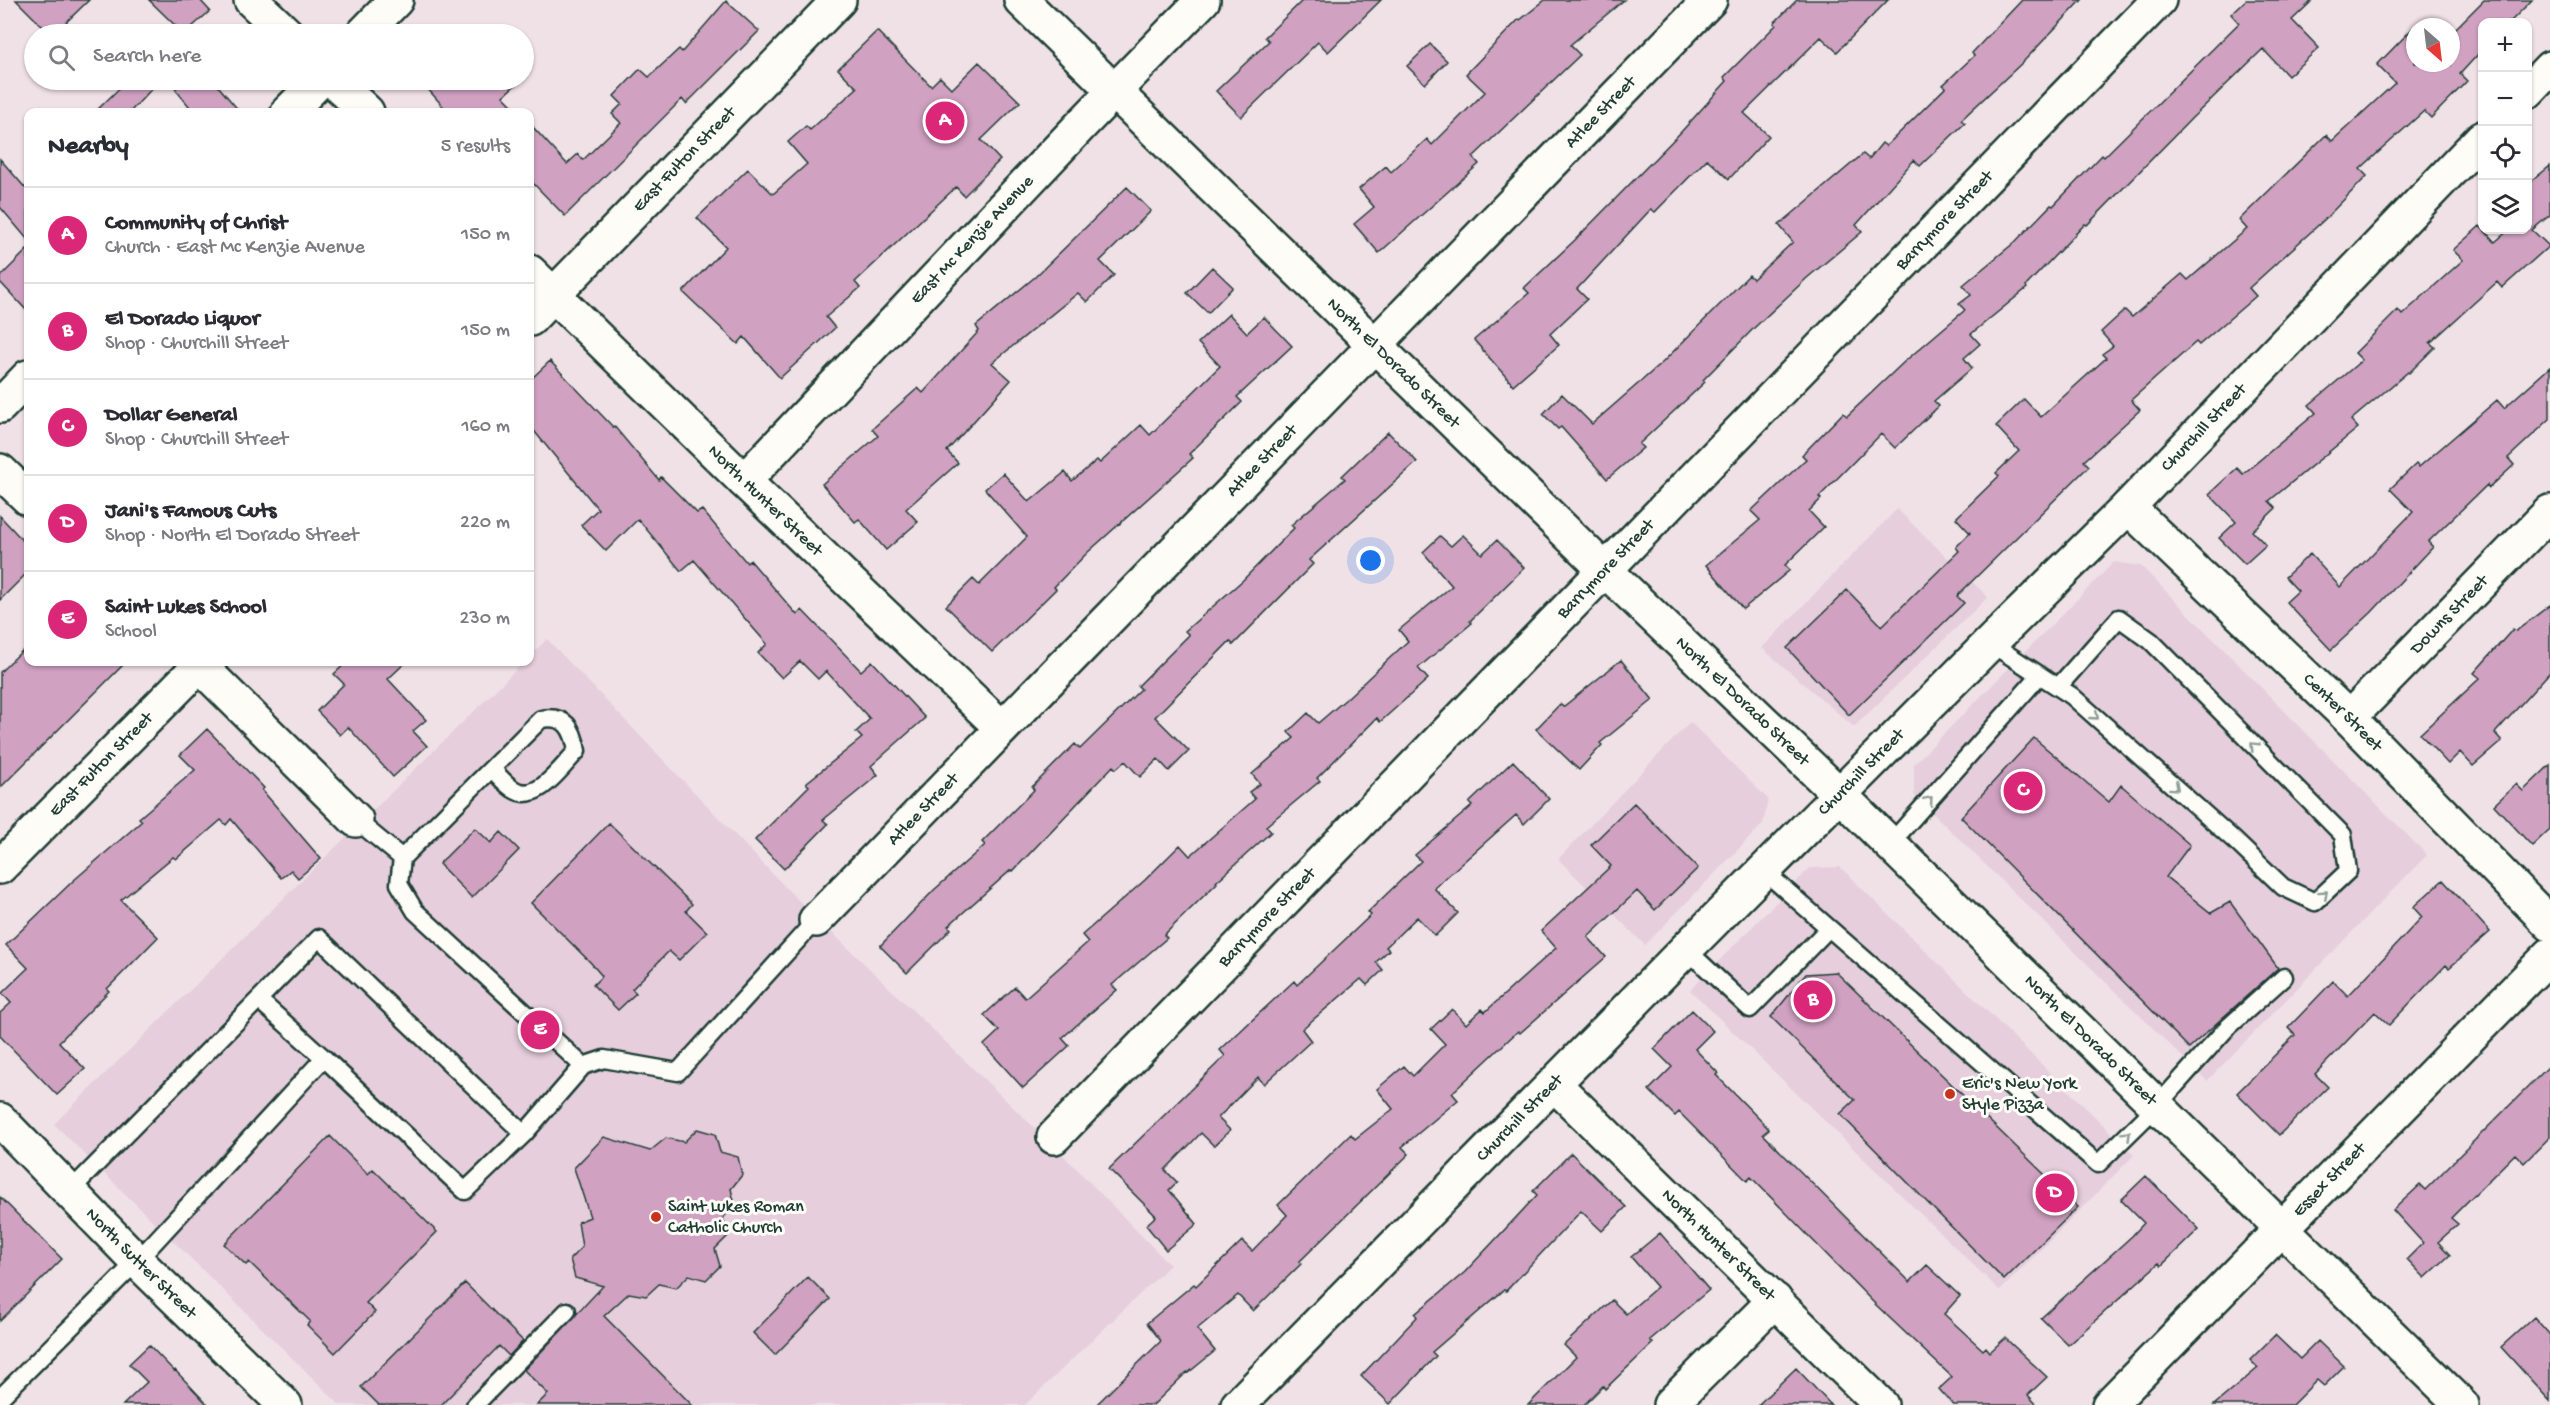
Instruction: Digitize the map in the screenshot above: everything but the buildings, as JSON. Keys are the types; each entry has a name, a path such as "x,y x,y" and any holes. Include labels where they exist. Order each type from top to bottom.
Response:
{"street":[{"path":"251,0 276,24"},
{"path":"373,24 396,0"},
{"name":"East Fulton Street","path":"534,315 839,0"},
{"name":"North El Dorado Street","path":"1021,0 1604,569 1840,795 2462,1405"},
{"name":"East Mc Kenzie Avenue","path":"744,481 1203,0"},
{"name":"Atlee Street","path":"816,920 1710,0"},
{"name":"Barrymore Street","path":"1054,1137 2159,0"},
{"path":"2532,87 2550,68"},
{"path":"292,108 310,90"},
{"path":"343,90 362,108"},
{"name":"Churchill Street","path":"1238,1405 1686,949 2128,507 2478,142"},
{"name":"North Hunter Street","path":"534,276 1002,728"},
{"path":"0,406 24,381"},
{"path":"0,471 24,494"},
{"name":"Center Street","path":"2128,507 2349,718 2550,924"},
{"name":"Downs Street","path":"2349,718 2550,512"},
{"name":"East Fulton Street","path":"0,867 197,666"},
{"path":"203,666 356,820"},
{"name":"Essex Street","path":"2109,1405 2550,955"},
{"name":"North Hunter Street","path":"1554,1084 1881,1405"},
{"name":"North Sutter Street","path":"0,1120 137,1261 284,1405"},
{"path":"1671,1405 1774,1300"}],"lane":[{"path":"1990,643 2040,675 2058,687 2072,696 2283,887 2315,902 2348,871 2343,835 2151,641 2119,618 2058,687"},
{"path":"1890,844 2040,675"},
{"path":"492,769 514,790 526,794 541,788 577,751 574,735 565,722 554,717 541,719 402,858 399,884 415,911 583,1066"},
{"path":"356,820 402,858"},
{"path":"1764,871 2098,1164 2157,1106 2226,1029 2284,977"},
{"path":"260,1001 465,1191 524,1134 583,1066 604,1059 678,1072 816,920"},
{"path":"1686,949 1750,1009 1829,928"},
{"path":"69,1192 260,1001 319,938 524,1134"},
{"path":"0,1398 137,1261 324,1058"},
{"path":"475,1405 567,1311"}],"shaded area":[{"path":"1897,509 1988,597 1854,727 1762,648"},
{"path":"2114,562 2141,566 2427,855 2207,1081 1914,795 1914,764"},
{"path":"547,639 792,894 1071,1163 1170,1265 1025,1405 340,1405 54,1124 520,666 534,666 534,652"},
{"path":"1690,722 1768,799 1763,824 1645,945 1558,859"},
{"path":"1840,867 2134,1155 2000,1291 1690,990 1810,868"}],"place":[{"name":"Community of Christ","path":"945,121"},
{"name":"Dollar General","path":"2023,791"},
{"name":"El Dorado Liquor","path":"1813,1000"},
{"name":"Saint Lukes School","path":"540,1030"},
{"name":"Eric's New York Style Pizza","path":"1950,1094"},
{"name":"Jani's Famous Cuts","path":"2055,1193"},
{"name":"Saint Lukes Roman Catholic Church","path":"656,1217"}]}
